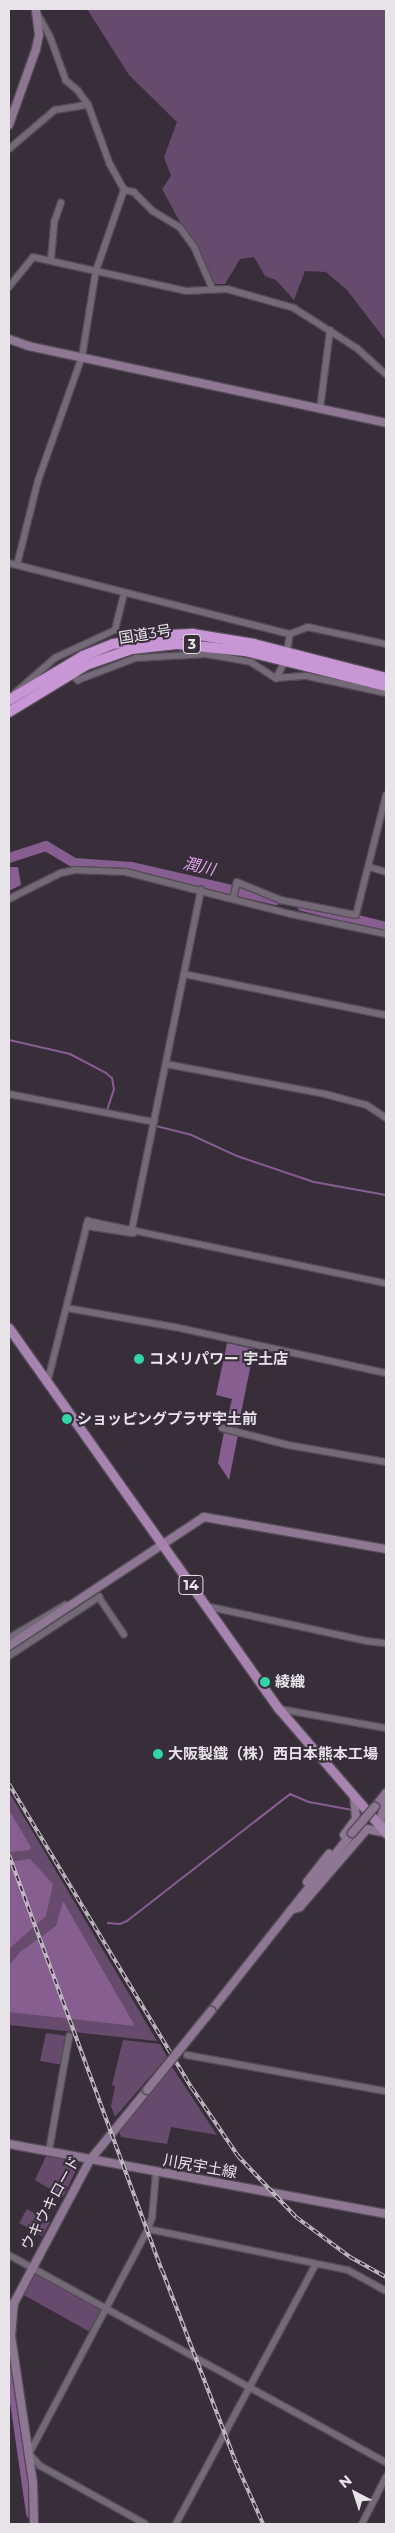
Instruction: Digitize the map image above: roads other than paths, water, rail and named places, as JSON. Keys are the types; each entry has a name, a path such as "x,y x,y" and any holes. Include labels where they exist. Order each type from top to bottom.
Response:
{"highway":[{"name":"国道3号","path":"9,700 83,656 141,638 192,634 386,686"},
{"name":"国道3号","path":"9,712 70,673 132,649 177,644 245,651 386,678"}],"main road":[{"name":"14","path":"9,1328 279,1709 386,1833"}],"street":[{"path":"17,565 38,481 82,357 96,271 124,190 110,165 88,106 78,91 66,81 50,37 37,12"},
{"path":"9,125 36,49 37,12"},
{"path":"9,149 55,110 88,106"},
{"path":"124,190 134,192 153,211 180,228 194,248 212,288"},
{"path":"51,260 54,223 61,203"},
{"path":"9,287 28,259 51,260 186,291 227,288 294,308 357,348 386,374"},
{"path":"320,409 330,331"},
{"path":"9,339 82,357 386,423"},
{"path":"9,563 290,634 308,627 386,643"},
{"path":"9,700 22,685 55,658 115,630 124,593"},
{"path":"276,678 286,658 290,634"},
{"path":"70,673 78,680 136,658 206,654 250,662 276,678 307,676 386,693"},
{"path":"234,898 237,882 281,900 356,915 386,796"},
{"path":"369,867 386,872"},
{"path":"9,899 61,874 75,870 126,872 386,934"},
{"path":"133,1231 201,890"},
{"path":"184,974 386,1015"},
{"path":"166,1064 325,1094 367,1105 386,1118"},
{"path":"9,1094 154,1122"},
{"path":"48,1384 88,1221 386,1283"},
{"path":"67,1308 175,1327 386,1373"},
{"path":"222,1428 288,1445 386,1462"},
{"path":"9,1646 162,1542 198,1520 212,1517 386,1549"},
{"path":"9,1638 87,1594"},
{"path":"9,1656 99,1597 124,1634"},
{"path":"206,1606 366,1641 386,1643"},
{"path":"279,1709 386,1728"},
{"path":"291,1910 386,1793"},
{"path":"300,1898 314,1872 356,1819 354,1798"},
{"path":"385,1805 381,1822 386,1833"},
{"path":"291,1910 300,1907 367,1829 386,1833"},
{"name":"ウキウキロード","path":"34,2524 29,2454 11,2336 14,2303 31,2266 90,2160 291,1910"},
{"path":"49,2151 69,2037"},
{"path":"187,2055 386,2090"},
{"name":"川尻宇土線","path":"9,2144 386,2214"},
{"path":"145,2524 40,2466 29,2454 148,2229 152,2218 156,2172"},
{"path":"148,2229 315,2266 348,2270 386,2291"},
{"path":"9,2255 386,2462"},
{"path":"176,2524 315,2266"},
{"path":"9,2307 11,2336"},
{"path":"362,2524 386,2477"}],"waterway":[{"name":"潤川","path":"9,858 46,846 74,863 132,867 276,900"},
{"name":"潤川","path":"302,906 386,927"},
{"path":"9,1040 70,1054 106,1073 112,1078 114,1089 107,1110"},
{"path":"156,1126 189,1134 237,1156 314,1182 386,1195"},
{"path":"108,1923 120,1924 127,1921 290,1794 309,1802 352,1810"},
{"path":"9,2360 31,2513"}],"railway":[{"path":"9,1784 192,2088 238,2156 296,2217 350,2257 386,2277"},
{"path":"9,1855 162,2270 236,2463 263,2524"}],"place":[{"name":"コメリパワー 宇土店","path":"139,1359"},
{"name":"ショッピングプラザ宇土前","path":"67,1419"},
{"name":"綾織","path":"265,1682"},
{"name":"大阪製鐵（株）西日本熊本工場","path":"158,1754"}]}
